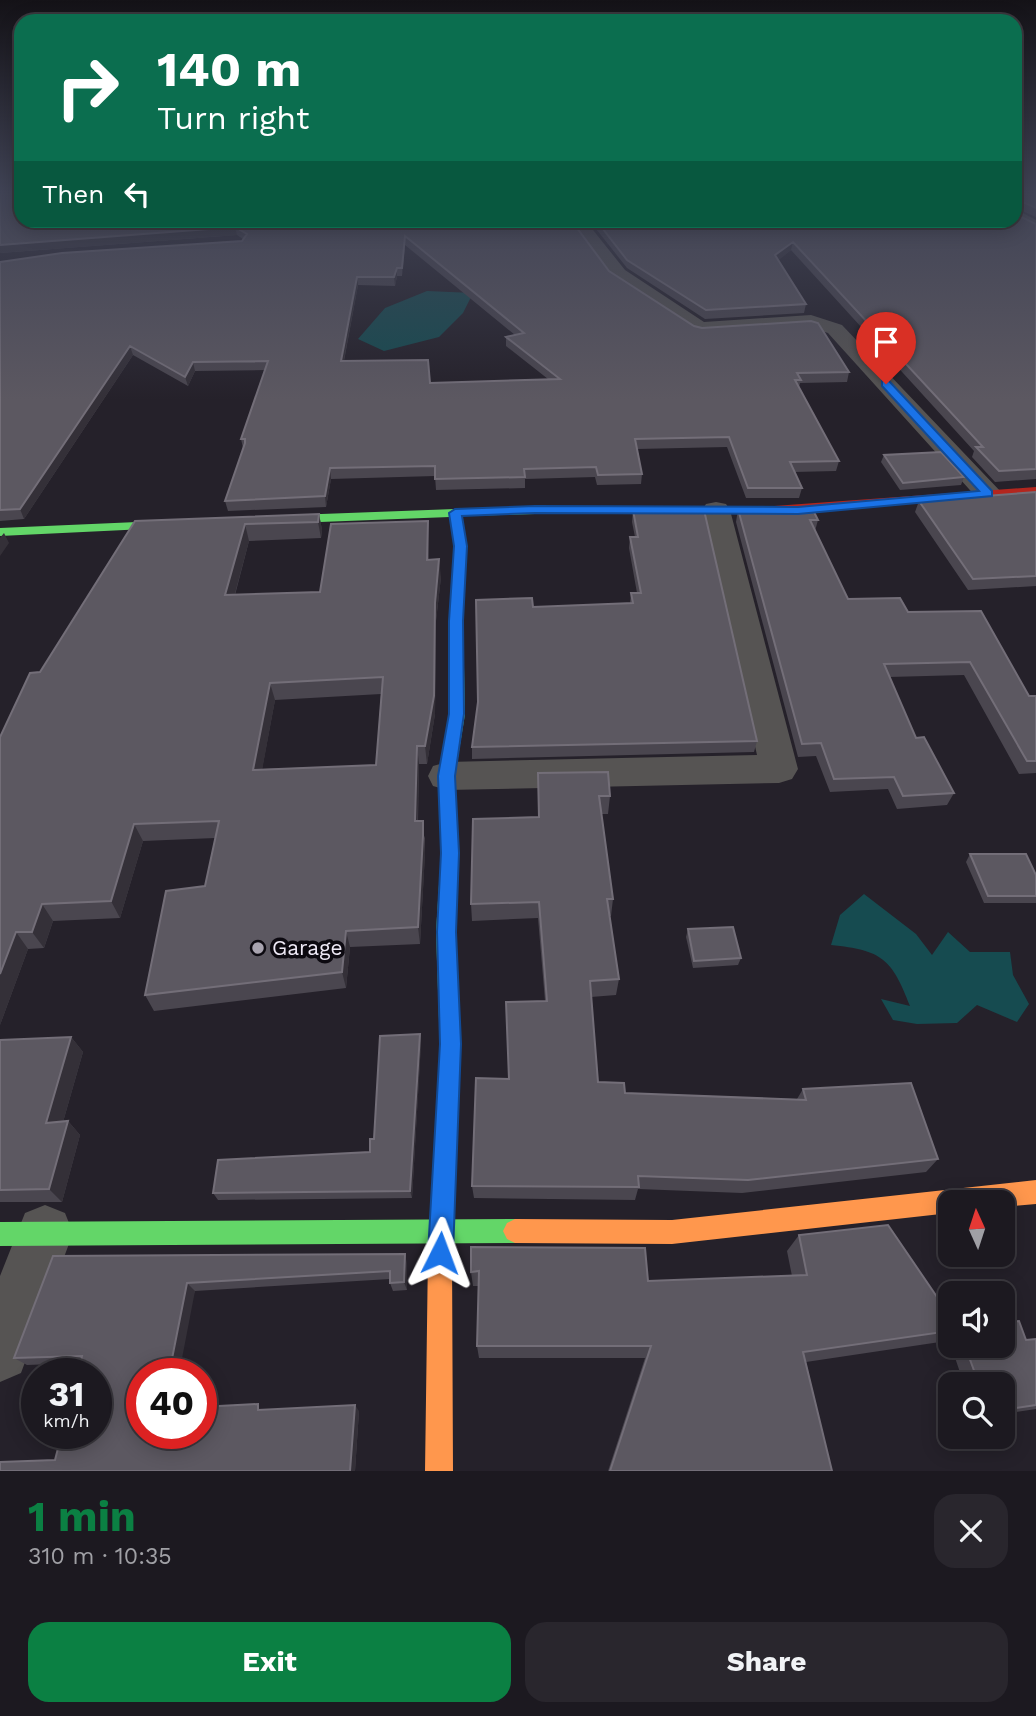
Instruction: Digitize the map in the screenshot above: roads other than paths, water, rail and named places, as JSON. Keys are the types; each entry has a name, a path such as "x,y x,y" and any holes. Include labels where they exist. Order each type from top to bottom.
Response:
{"street":[{"path":"609,263 618,274 699,329 811,321 835,329 988,493"},
{"path":"256,520 535,510 798,510 1036,490"},
{"path":"447,776 779,769 716,510"},
{"path":"439,1471 442,1230 450,1044 446,932 450,853 447,776 457,714 456,621 461,546 455,513"},
{"path":"0,532 202,523"},
{"path":"0,1352 22,1234 442,1230 672,1232 1036,1192"}],"water":[{"path":"427,291 473,293 463,313 439,337 384,351 358,339 385,308"},
{"path":"864,894 916,934 932,955 948,932 970,952 1010,952 1013,975 1029,1004 1017,1022 977,1005 957,1023 917,1024 893,1020 881,999 910,1006 891,967 874,954 831,945 840,915"}],"place":[{"name":"Garage","path":"258,948"}]}
